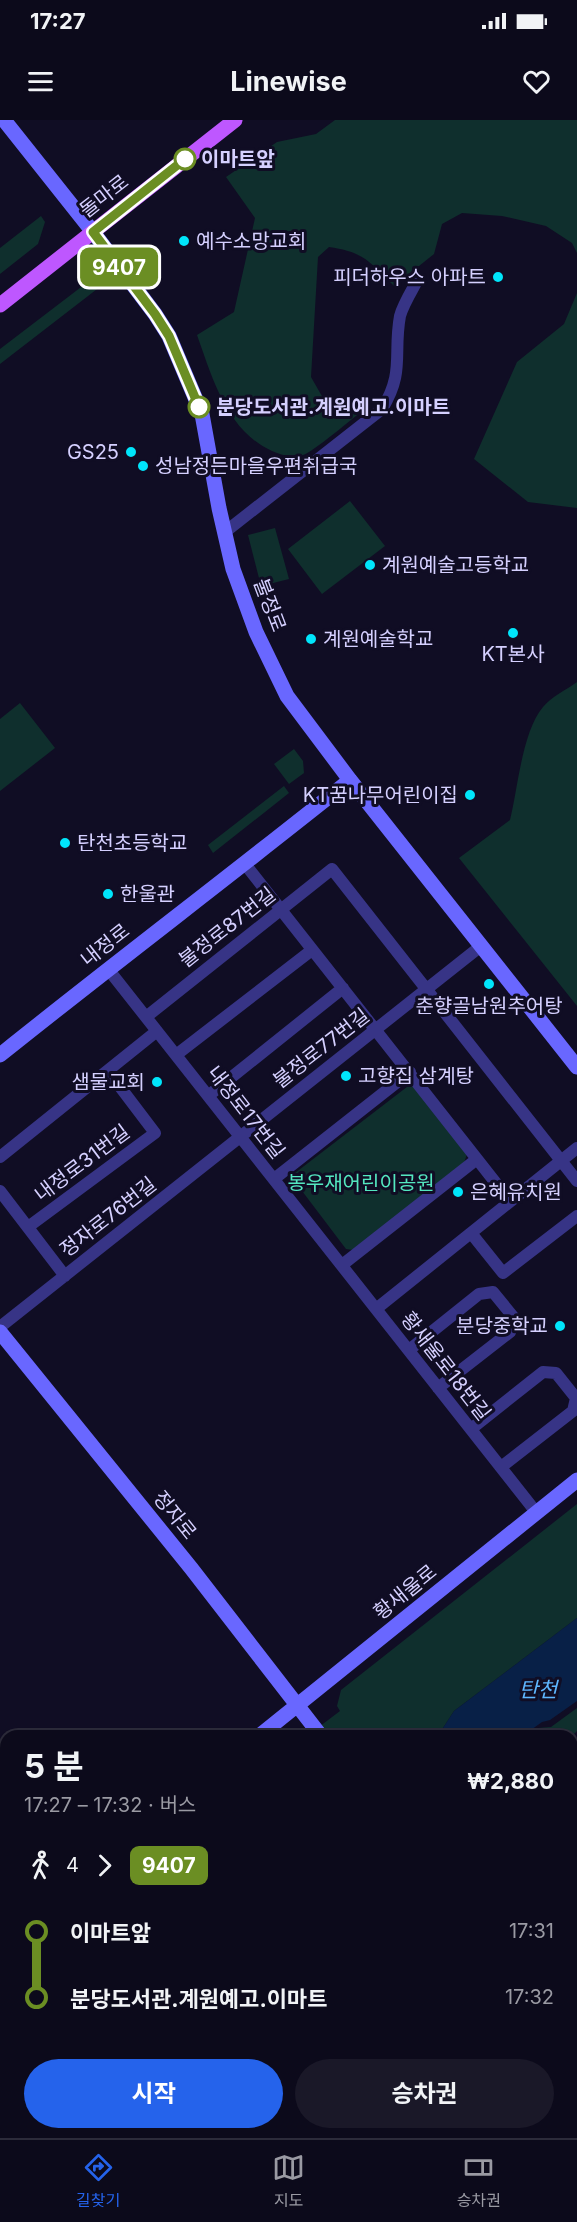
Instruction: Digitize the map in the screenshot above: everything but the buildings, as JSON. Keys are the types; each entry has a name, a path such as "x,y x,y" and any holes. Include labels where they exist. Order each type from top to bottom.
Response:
{"main road":[{"name":"불정로","path":"4,120 155,314 180,360 202,414 225,532 240,588 273,670 287,696 350,780 577,1067"},
{"name":"돌마로","path":"0,305 235,120"},
{"name":"내정로","path":"0,1055 350,780"},
{"name":"정자로","path":"0,1330 192,1568 317,1730"},
{"name":"황새울로","path":"267,1730 577,1480"}],"street":[{"path":"225,532 382,409 391,395 397,376 395,355 400,315 417,282"},
{"path":"245,864 510,1202"},
{"name":"불정로87번길","path":"146,1017 332,869 427,989"},
{"name":"불정로77번길","path":"240,1137 481,946"},
{"path":"176,1055 312,950"},
{"name":"내정로17번길","path":"108,969 325,1244"},
{"path":"208,1096 343,988"},
{"path":"427,989 577,1181"},
{"path":"0,1156 158,1032"},
{"name":"내정로31번길","path":"28,1227 155,1133 108,1071"},
{"path":"274,1179 410,1072"},
{"name":"정자로76번길","path":"0,1330 240,1137"},
{"path":"376,1309 577,1148"},
{"path":"342,1265 477,1159"},
{"name":"내정로31번길","path":"0,1191 65,1276"},
{"path":"471,1233 503,1273 577,1216"},
{"name":"황새울로18번길","path":"325,1244 536,1512"},
{"path":"409,1350 479,1294 494,1292 514,1319 510,1332 438,1388"},
{"path":"471,1429 543,1372 556,1373 576,1398 573,1411 501,1467"}],"green space":[{"path":"335,120 577,120 577,253 572,243 546,226 502,216 462,213 442,224 434,254 394,286 366,259 351,252 329,247 318,257 311,377 323,398 359,400 365,409 308,453 287,456 256,442 232,417 215,385 197,335 234,312 255,218 226,177 277,142 316,134"},
{"path":"41,216 45,222 38,244 0,274 0,248"},
{"path":"89,281 101,286 0,364 0,349"},
{"path":"577,293 577,508 528,502 474,459 517,362 564,324"},
{"path":"350,501 385,546 322,594 288,549"},
{"path":"275,528 289,579 261,586 248,535"},
{"path":"577,682 577,1006 459,858 510,820 525,745 536,718 550,700"},
{"path":"20,703 55,748 0,791 0,719"},
{"path":"294,749 303,761 304,773 289,784 274,764"},
{"path":"284,786 289,793 213,853 208,845"},
{"name":"봉우재어린이공원","path":"416,1080 467,1154 464,1163 353,1250 346,1249 296,1183 295,1173"},
{"path":"577,1504 577,1618 454,1711 443,1728 440,1730 315,1730 340,1711 337,1706 341,1690"},
{"path":"577,1708 577,1730 536,1730 551,1727"}],"water":[{"name":"탄천","path":"577,1618 577,1701 531,1730 440,1730 454,1711"}],"bus line":[{"name":"9407","path":"185,159 93,232 169,336 199,407"}],"place":[{"name":"이마트앞","path":"185,159"},
{"name":"예수소망교회","path":"184,241"},
{"name":"피더하우스 아파트","path":"498,277"},
{"name":"분당도서관.계원예고.이마트","path":"199,407"},
{"name":"GS25","path":"131,452"},
{"name":"성남정든마을우편취급국","path":"143,466"},
{"name":"계원예술고등학교","path":"370,565"},
{"name":"KT본사","path":"513,633"},
{"name":"계원예술학교","path":"311,639"},
{"name":"KT꿈나무어린이집","path":"470,795"},
{"name":"탄천초등학교","path":"65,843"},
{"name":"한울관","path":"108,894"},
{"name":"춘향골남원추어탕","path":"489,984"},
{"name":"고향집 삼계탕","path":"346,1076"},
{"name":"샘물교회","path":"157,1082"},
{"name":"은혜유치원","path":"458,1192"},
{"name":"분당중학교","path":"560,1326"}]}
